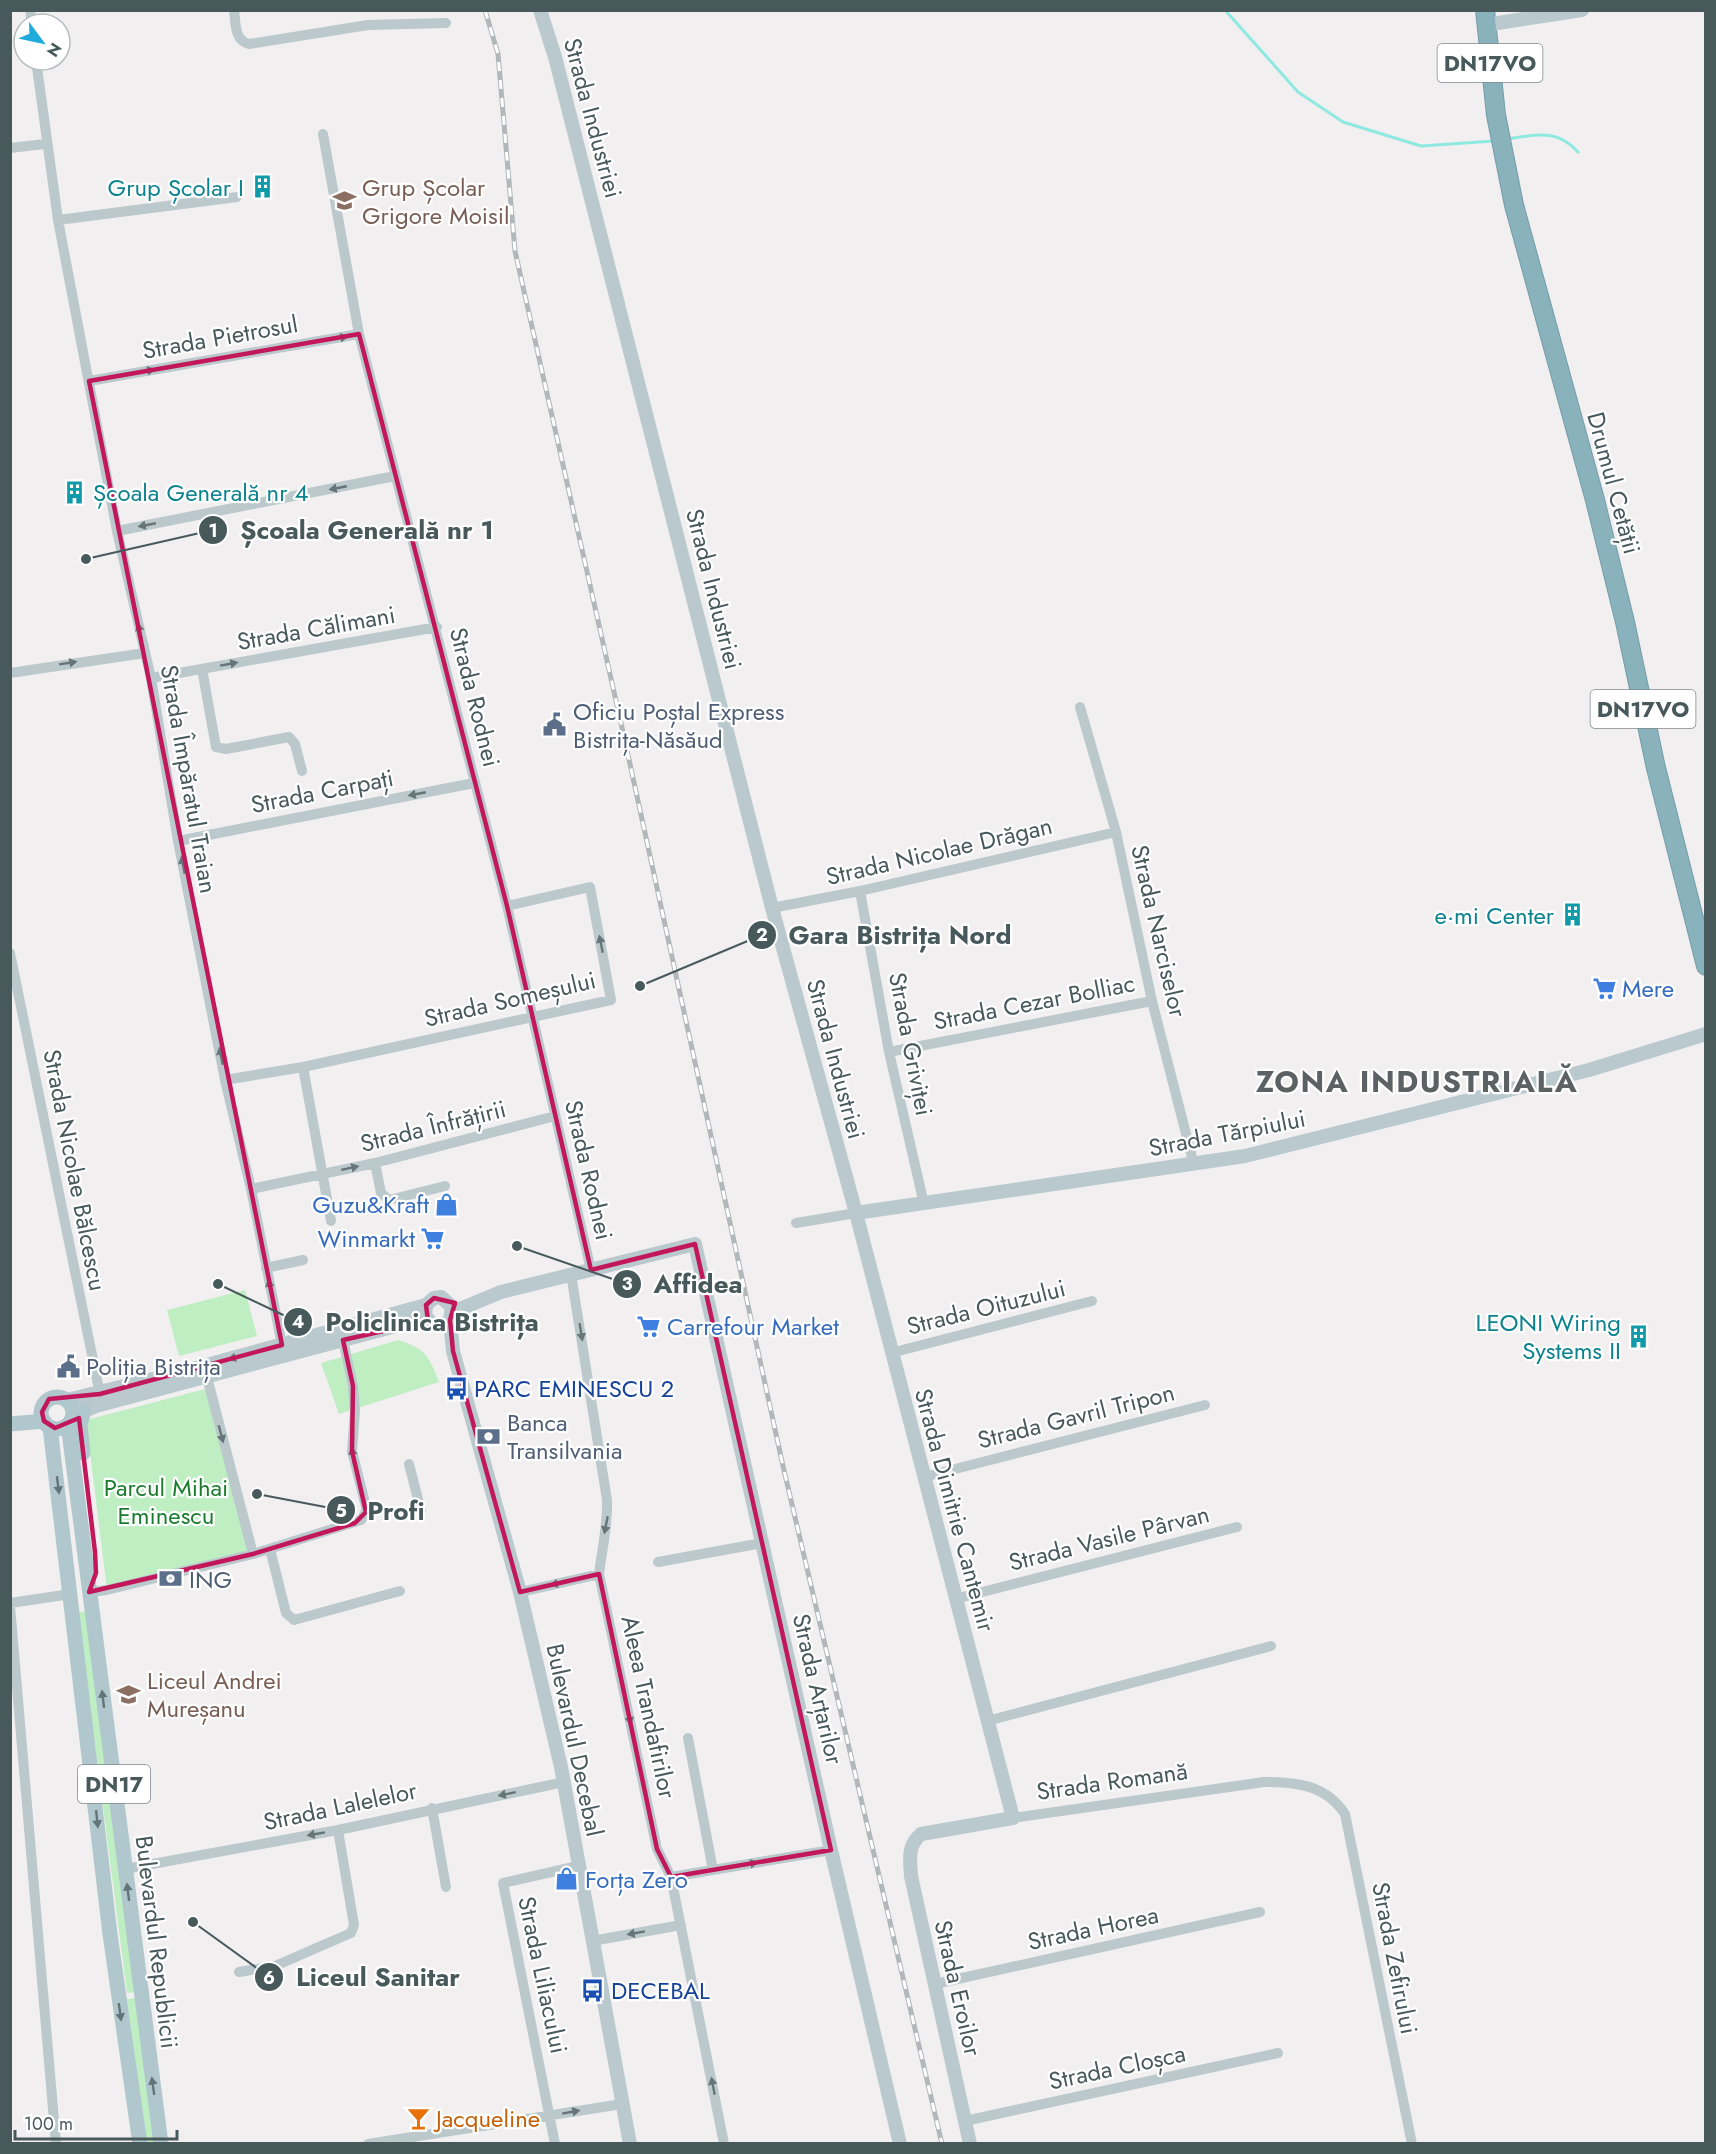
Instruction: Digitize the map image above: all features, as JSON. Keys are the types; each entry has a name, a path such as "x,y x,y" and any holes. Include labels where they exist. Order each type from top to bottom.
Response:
{"highway":[{"name":"Drumul Cetății","path":"1485,18 1496,116 1514,205 1598,511 1625,622 1656,768 1706,966"}],"main road":[{"path":"45,1420 45,1403 53,1398 68,1400 80,1425 96,1574 89,1592"},
{"path":"14,1423 45,1420 60,1428 75,1417"},
{"name":"Bulevardul Republicii","path":"75,1417 89,1592 161,2144"},
{"name":"Bulevardul Republicii","path":"45,1420 71,1594 111,1945 140,2144"}],"street":[{"path":"234,10 237,34 242,42 249,44 368,25 446,23"},
{"name":"Strada Industriei","path":"540,10 555,57 772,908 856,1213"},
{"path":"1485,18 1582,10"},
{"name":"Strada Împăratul Traian","path":"37,72 45,144 58,220 117,531 151,678 178,841 225,1080 251,1188 282,1345"},
{"name":"Strada Rodnei","path":"323,134 359,334 437,627 474,783 507,906 591,1270"},
{"path":"10,148 45,144"},
{"path":"58,220 237,197"},
{"name":"Strada Pietrosul","path":"89,381 359,334"},
{"path":"117,531 395,476"},
{"name":"Strada Călimani","path":"151,678 437,627"},
{"path":"10,673 145,653"},
{"path":"202,669 216,747 226,749 289,737 296,744 302,771"},
{"name":"Strada Narciselor","path":"1080,707 1116,832 1152,1000 1194,1165"},
{"name":"Strada Carpați","path":"178,841 474,783"},
{"name":"Strada Nicolae Drăgan","path":"772,908 860,891 1116,832"},
{"name":"Strada Someșului","path":"225,1080 303,1067 611,1000 590,887 507,906"},
{"name":"Strada Griviței","path":"860,891 889,1052 924,1204"},
{"name":"Strada Nicolae Bălcescu","path":"10,953 100,1394"},
{"name":"Strada Cezar Bolliac","path":"889,1052 1152,1000"},
{"name":"Strada Tărpiului","path":"856,1213 1245,1156 1589,1070 1705,1035"},
{"path":"303,1067 331,1221"},
{"name":"Strada Înfrățirii","path":"251,1188 375,1163 555,1116"},
{"path":"375,1163 381,1193 389,1200 445,1186"},
{"path":"796,1223 856,1213"},
{"name":"Strada Dimitrie Cantemir","path":"856,1213 1013,1818"},
{"name":"Strada Arțarilor","path":"591,1270 695,1244 831,1850 900,2144"},
{"path":"266,1268 303,1260"},
{"path":"75,1417 207,1377 396,1326 443,1316 483,1298 591,1270"},
{"name":"Aleea Trandafirilor","path":"571,1274 607,1500 608,1521 603,1539 599,1574 657,1849 671,1877 724,2144"},
{"path":"68,1400 100,1394 426,1305 434,1298 443,1316"},
{"name":"Strada Oituzului","path":"891,1353 1092,1301"},
{"name":"Bulevardul Decebal","path":"426,1305 424,1311 443,1316 520,1592 564,1782 630,2144"},
{"path":"89,1592 107,1590 253,1554 364,1516 352,1451 354,1402 343,1340"},
{"path":"207,1377 253,1554"},
{"name":"Strada Gavril Tripon","path":"924,1477 1205,1406"},
{"path":"409,1464 421,1511"},
{"name":"Strada Vasile Pârvan","path":"955,1599 1237,1527"},
{"path":"658,1562 762,1543"},
{"path":"270,1549 286,1613 294,1620 400,1591"},
{"path":"520,1592 599,1574"},
{"path":"56,2144 10,1605 71,1594"},
{"path":"987,1721 1271,1646"},
{"path":"688,1738 713,1870"},
{"name":"Strada Lalelelor","path":"125,1869 338,1830 432,1808 564,1782"},
{"name":"Strada Romană","path":"913,1841 921,1834 942,1828 1264,1782 1289,1783 1321,1790"},
{"name":"Strada Zefirului","path":"1321,1790 1335,1799 1345,1814 1412,2144"},
{"path":"432,1808 446,1887"},
{"path":"239,1972 275,1966 351,1933 354,1925 338,1830"},
{"name":"Strada Eroilor","path":"913,1841 909,1853 911,1876 970,2144"},
{"path":"671,1877 831,1850"},
{"name":"Strada Liliacului","path":"550,2115 503,1883 578,1866"},
{"name":"Strada Horea","path":"935,1984 1260,1912"},
{"path":"592,1941 681,1926"},
{"name":"Strada Cloșca","path":"965,2121 1278,2053"},
{"path":"368,2144 622,2104"},
{"path":"550,2115 555,2144"}],"highlighted area":[{"path":"359,334 507,906 591,1270 695,1244 831,1850 671,1877 657,1849 599,1574 520,1592 453,1351 450,1320 455,1303 434,1298 426,1305 428,1321 343,1340 353,1386 352,1451 366,1512 355,1523 253,1554 89,1592 96,1573 95,1552 79,1418 55,1428 44,1421 42,1412 49,1399 100,1394 282,1345 89,381"}],"green space":[{"path":"245,1290 257,1336 179,1356 167,1310"},
{"path":"398,1340 414,1346 425,1354 439,1382 339,1414 321,1363"},
{"name":"Parcul Mihai Eminescu","path":"209,1388 253,1554 107,1590 86,1420"},
{"path":"88,1611 137,1992 127,1993 78,1612"},
{"path":"137,1998 157,2143 147,2143 127,1999"}],"waterway":[{"path":"1225,10 1298,92 1343,122 1421,146 1494,141"},
{"path":"1506,139 1536,135 1554,136 1570,144 1578,152"}],"railway":[{"path":"485,10 498,54 515,251 623,732 783,1466 942,2144"}],"place":[{"name":"Grup Școlar I","path":"262,187"},
{"name":"Grup Școlar Grigore Moisil","path":"344,201"},
{"name":"Școala Generală nr 4","path":"75,492"},
{"name":"Școala Generală nr 1","path":"86,559"},
{"name":"Oficiu Poștal Express Bistrița-Năsăud","path":"555,725"},
{"name":"e·mi Center","path":"1572,915"},
{"name":"Gara Bistrița Nord","path":"640,986"},
{"name":"Mere","path":"1604,988"},
{"name":"Guzu&Kraft","path":"447,1204"},
{"name":"Winmarkt","path":"433,1238"},
{"name":"Affidea","path":"517,1246"},
{"name":"Policlinica Bistrița","path":"218,1284"},
{"name":"Carrefour Market","path":"649,1326"},
{"name":"LEONI Wiring Systems II","path":"1639,1336"},
{"name":"Poliția Bistrița","path":"68,1366"},
{"name":"PARC EMINESCU 2","path":"456,1388"},
{"name":"Banca Transilvania","path":"489,1436"},
{"name":"Profi","path":"257,1494"},
{"name":"ING","path":"171,1579"},
{"name":"Liceul Andrei Mureșanu","path":"129,1694"},
{"name":"Forța Zero","path":"567,1879"},
{"name":"Liceul Sanitar","path":"193,1922"},
{"name":"DECEBAL","path":"593,1990"},
{"name":"Jacqueline","path":"418,2118"}],"district":[{"name":"ZONA INDUSTRIALĂ","path":"1417,1081"}]}
